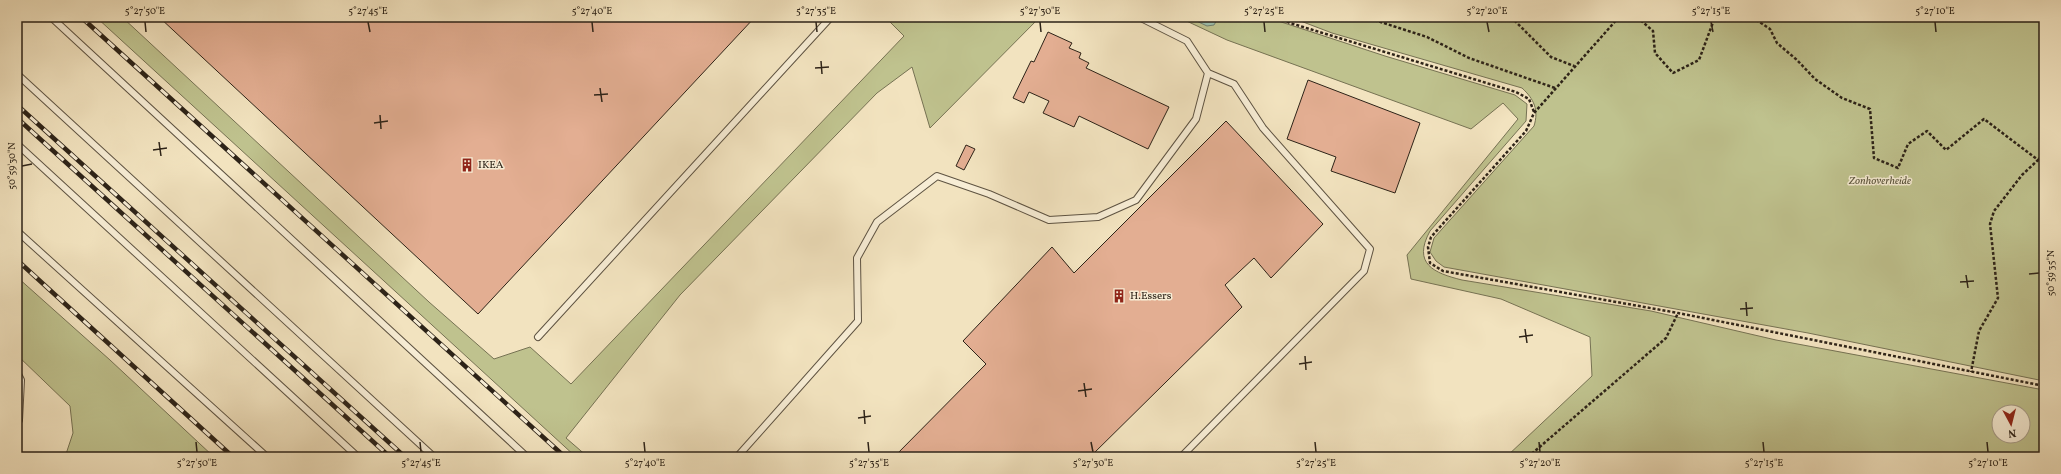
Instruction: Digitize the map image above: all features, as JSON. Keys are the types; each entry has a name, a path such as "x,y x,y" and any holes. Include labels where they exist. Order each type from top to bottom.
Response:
{"lane":[{"path":"51,17 527,457"},
{"path":"538,337 832,17"},
{"path":"1139,17 1186,41 1208,72 1234,84 1263,128 1370,249 1364,271 1181,457"},
{"path":"737,457 858,321 857,258 877,222 938,176 989,194 1049,220 1098,217 1136,200 1196,119 1208,72"},
{"path":"17,74 434,457"},
{"path":"17,144 358,457"},
{"path":"17,231 267,457"},
{"path":"17,372 21,380 19,420 17,425"}],"path":[{"path":"1278,17 1290,23 1516,92 1529,99 1534,113"},
{"path":"1365,17 1427,37 1469,58 1555,88"},
{"path":"1511,17 1551,57 1574,66"},
{"path":"1619,17 1574,66 1534,113 1526,130 1431,237 1428,248 1430,263 1443,271 1678,313 2044,386"},
{"path":"1637,17 1653,31 1656,53 1673,73 1698,60 1715,17"},
{"path":"1752,17 1770,29 1777,44 1797,60 1815,79 1842,98 1870,110 1874,158 1898,168 1908,144 1927,131 1946,150 1984,119 2038,160 2044,161"},
{"path":"1971,372 1979,331 1998,298 1990,224 1998,206 2022,175 2044,153"},
{"path":"1528,457 1666,338 1678,313"}],"green space":[{"path":"96,17 122,17 429,302 494,359 530,347 571,384 904,36 885,17 1040,17 930,128 912,67 877,93 680,295 566,438 588,457 576,457"},
{"path":"1178,17 1266,17 1385,56 1515,95 1527,104 1526,121 1430,231 1425,242 1423,252 1429,265 1435,270 1462,280 1651,311 1776,340 2044,390 2044,457 1506,457 1592,376 1590,337 1501,299 1411,279 1407,255 1518,119 1503,103 1471,129 1227,40"},
{"name":"Zonhoverheide","path":"1290,17 2044,17 2044,381 1808,333 1444,267 1436,261 1430,252 1434,238 1534,126 1536,110 1530,96 1522,88 1332,33"},
{"path":"17,277 110,360 214,457 65,457 73,433 70,406 17,355"}],"shaded area":[{"path":"1188,17 1218,18 1214,25 1207,26"}],"building":[{"name":"IKEA","path":"159,17 755,17 478,314"},
{"path":"1048,32 1072,43 1069,48 1081,53 1079,58 1089,63 1086,68 1169,107 1148,149 1079,116 1074,127 1043,113 1049,101 1029,92 1024,103 1013,98 1031,61 1034,62"},
{"path":"1308,80 1420,123 1395,193 1331,171 1336,157 1287,139"},
{"name":"H.Essers","path":"1226,121 1323,224 1271,278 1254,258 1225,285 1242,307 1090,457 894,457 986,364 963,341 1052,247 1074,273"},
{"path":"966,145 975,149 964,170 956,166"}],"railway":[{"path":"81,17 565,457"},
{"path":"17,105 405,457"},
{"path":"17,118 390,457"},
{"path":"17,260 233,457"}],"place":[{"name":"IKEA","path":"467,165"},
{"name":"H.Essers","path":"1119,296"}]}
